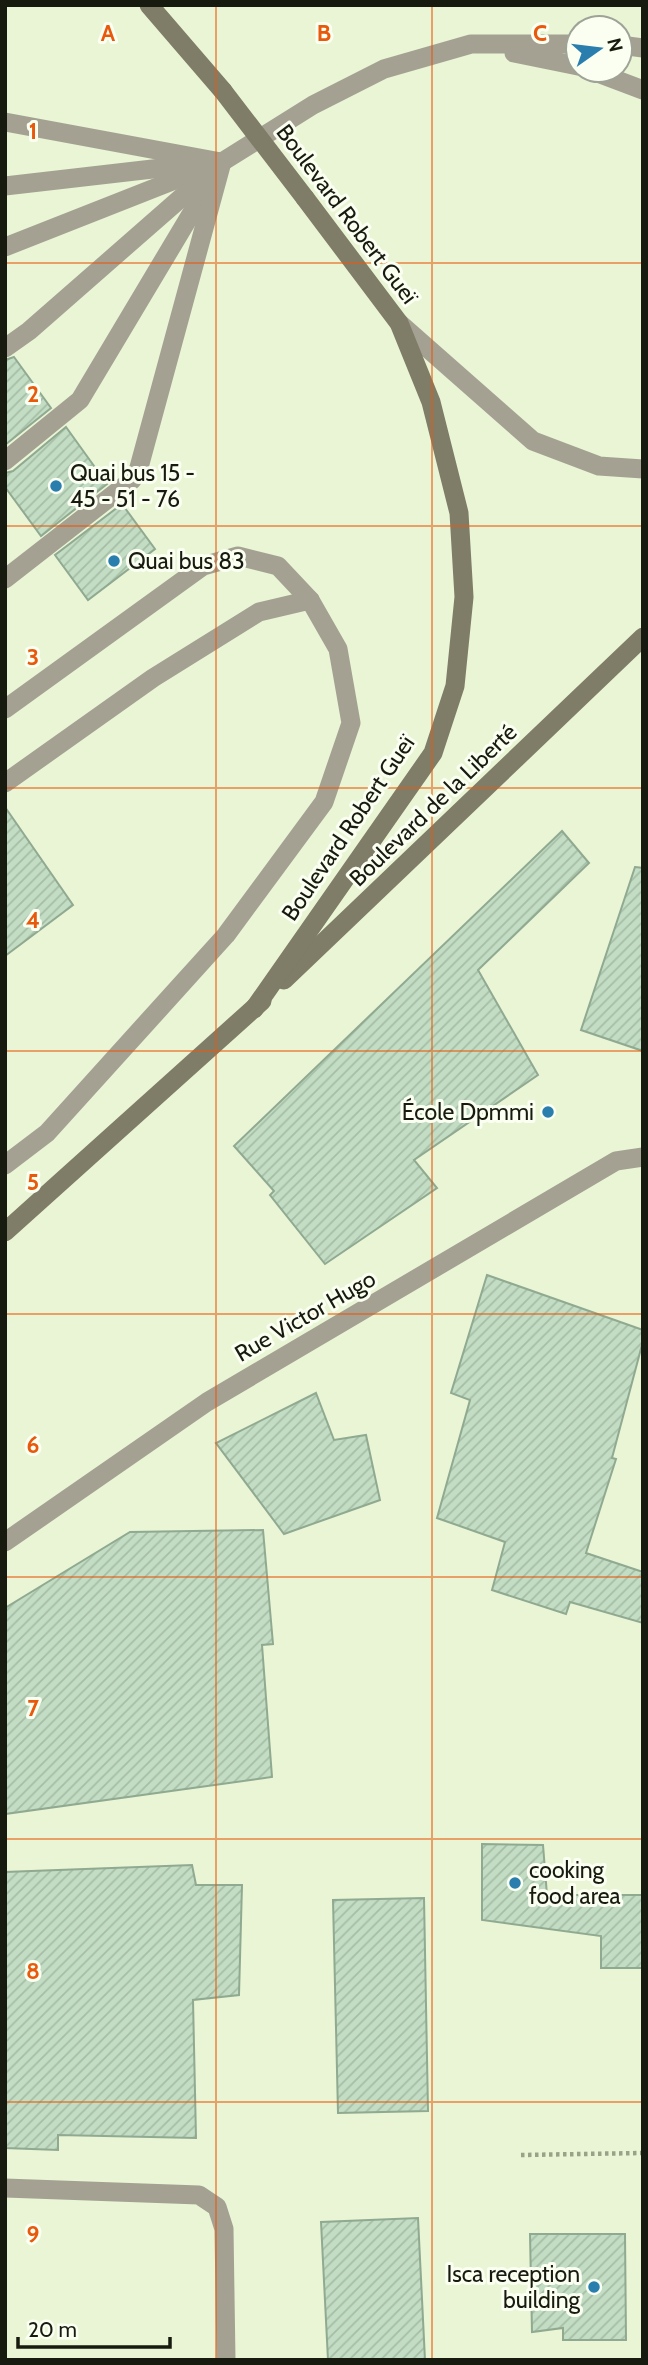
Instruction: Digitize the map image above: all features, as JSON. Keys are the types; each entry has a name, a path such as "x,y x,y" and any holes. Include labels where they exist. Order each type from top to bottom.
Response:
{"main road":[{"name":"Boulevard Robert Gueï","path":"149,5 223,91 399,323 431,402 459,513 464,597 455,686 433,753 254,1009"},
{"name":"Boulevard de la Liberté","path":"5,1232 254,1009 643,637"}],"street":[{"path":"471,44 564,62"},
{"path":"5,348 222,162 313,105 384,69 471,44 564,44"},
{"path":"5,122 222,162"},
{"path":"5,186 222,162"},
{"path":"5,247 222,162"},
{"path":"5,461 80,400 222,162"},
{"path":"5,579 132,480 138,471 222,162"},
{"path":"399,323 533,441 599,466 643,470"},
{"path":"5,709 203,566 238,556 278,566 310,600 338,649 351,723 324,802 226,935 47,1133 5,1165"},
{"path":"5,783 153,678 259,612 310,600"},
{"name":"Rue Victor Hugo","path":"5,1542 207,1402 616,1161 643,1157"},
{"path":"5,2188 199,2195 217,2207 224,2229 227,2358"}],"path":[{"path":"521,2155 643,2153"}],"building":[{"path":"14,357 51,408 5,445 5,360"},
{"path":"66,427 107,484 41,536 5,487 5,473 13,471"},
{"path":"122,504 155,549 88,600 55,555"},
{"path":"5,807 73,905 5,956"},
{"path":"562,831 589,863 478,970 538,1075 414,1160 437,1188 325,1264 270,1195 274,1191 234,1146"},
{"path":"635,867 643,868 643,1051 581,1030"},
{"path":"487,1275 643,1330 643,1341 612,1458 616,1459 586,1553 643,1572 643,1623 570,1602 566,1614 492,1590 505,1542 437,1518 470,1400 451,1393"},
{"path":"316,1393 334,1440 366,1435 380,1500 284,1534 216,1443"},
{"path":"263,1530 273,1644 262,1645 272,1777 5,1814 5,1608 130,1532"},
{"path":"482,1844 543,1845 547,1895 643,1895 643,1968 601,1968 601,1936 482,1920"},
{"path":"192,1865 196,1885 242,1885 239,1995 193,2000 196,2138 58,2135 58,2150 5,2148 5,1872"},
{"path":"424,1898 428,2111 338,2113 333,1900"},
{"path":"418,2218 425,2360 328,2360 321,2222"},
{"name":"Isca reception building","path":"530,2234 625,2234 626,2340 563,2340 563,2328 532,2332"}],"place":[{"name":"Quai bus 15 - 45 - 51 - 76","path":"56,486"},
{"name":"Quai bus 83","path":"114,561"},
{"name":"École Dpmmi","path":"548,1112"},
{"name":"cooking food area","path":"515,1883"},
{"name":"Isca reception building","path":"594,2287"}]}
